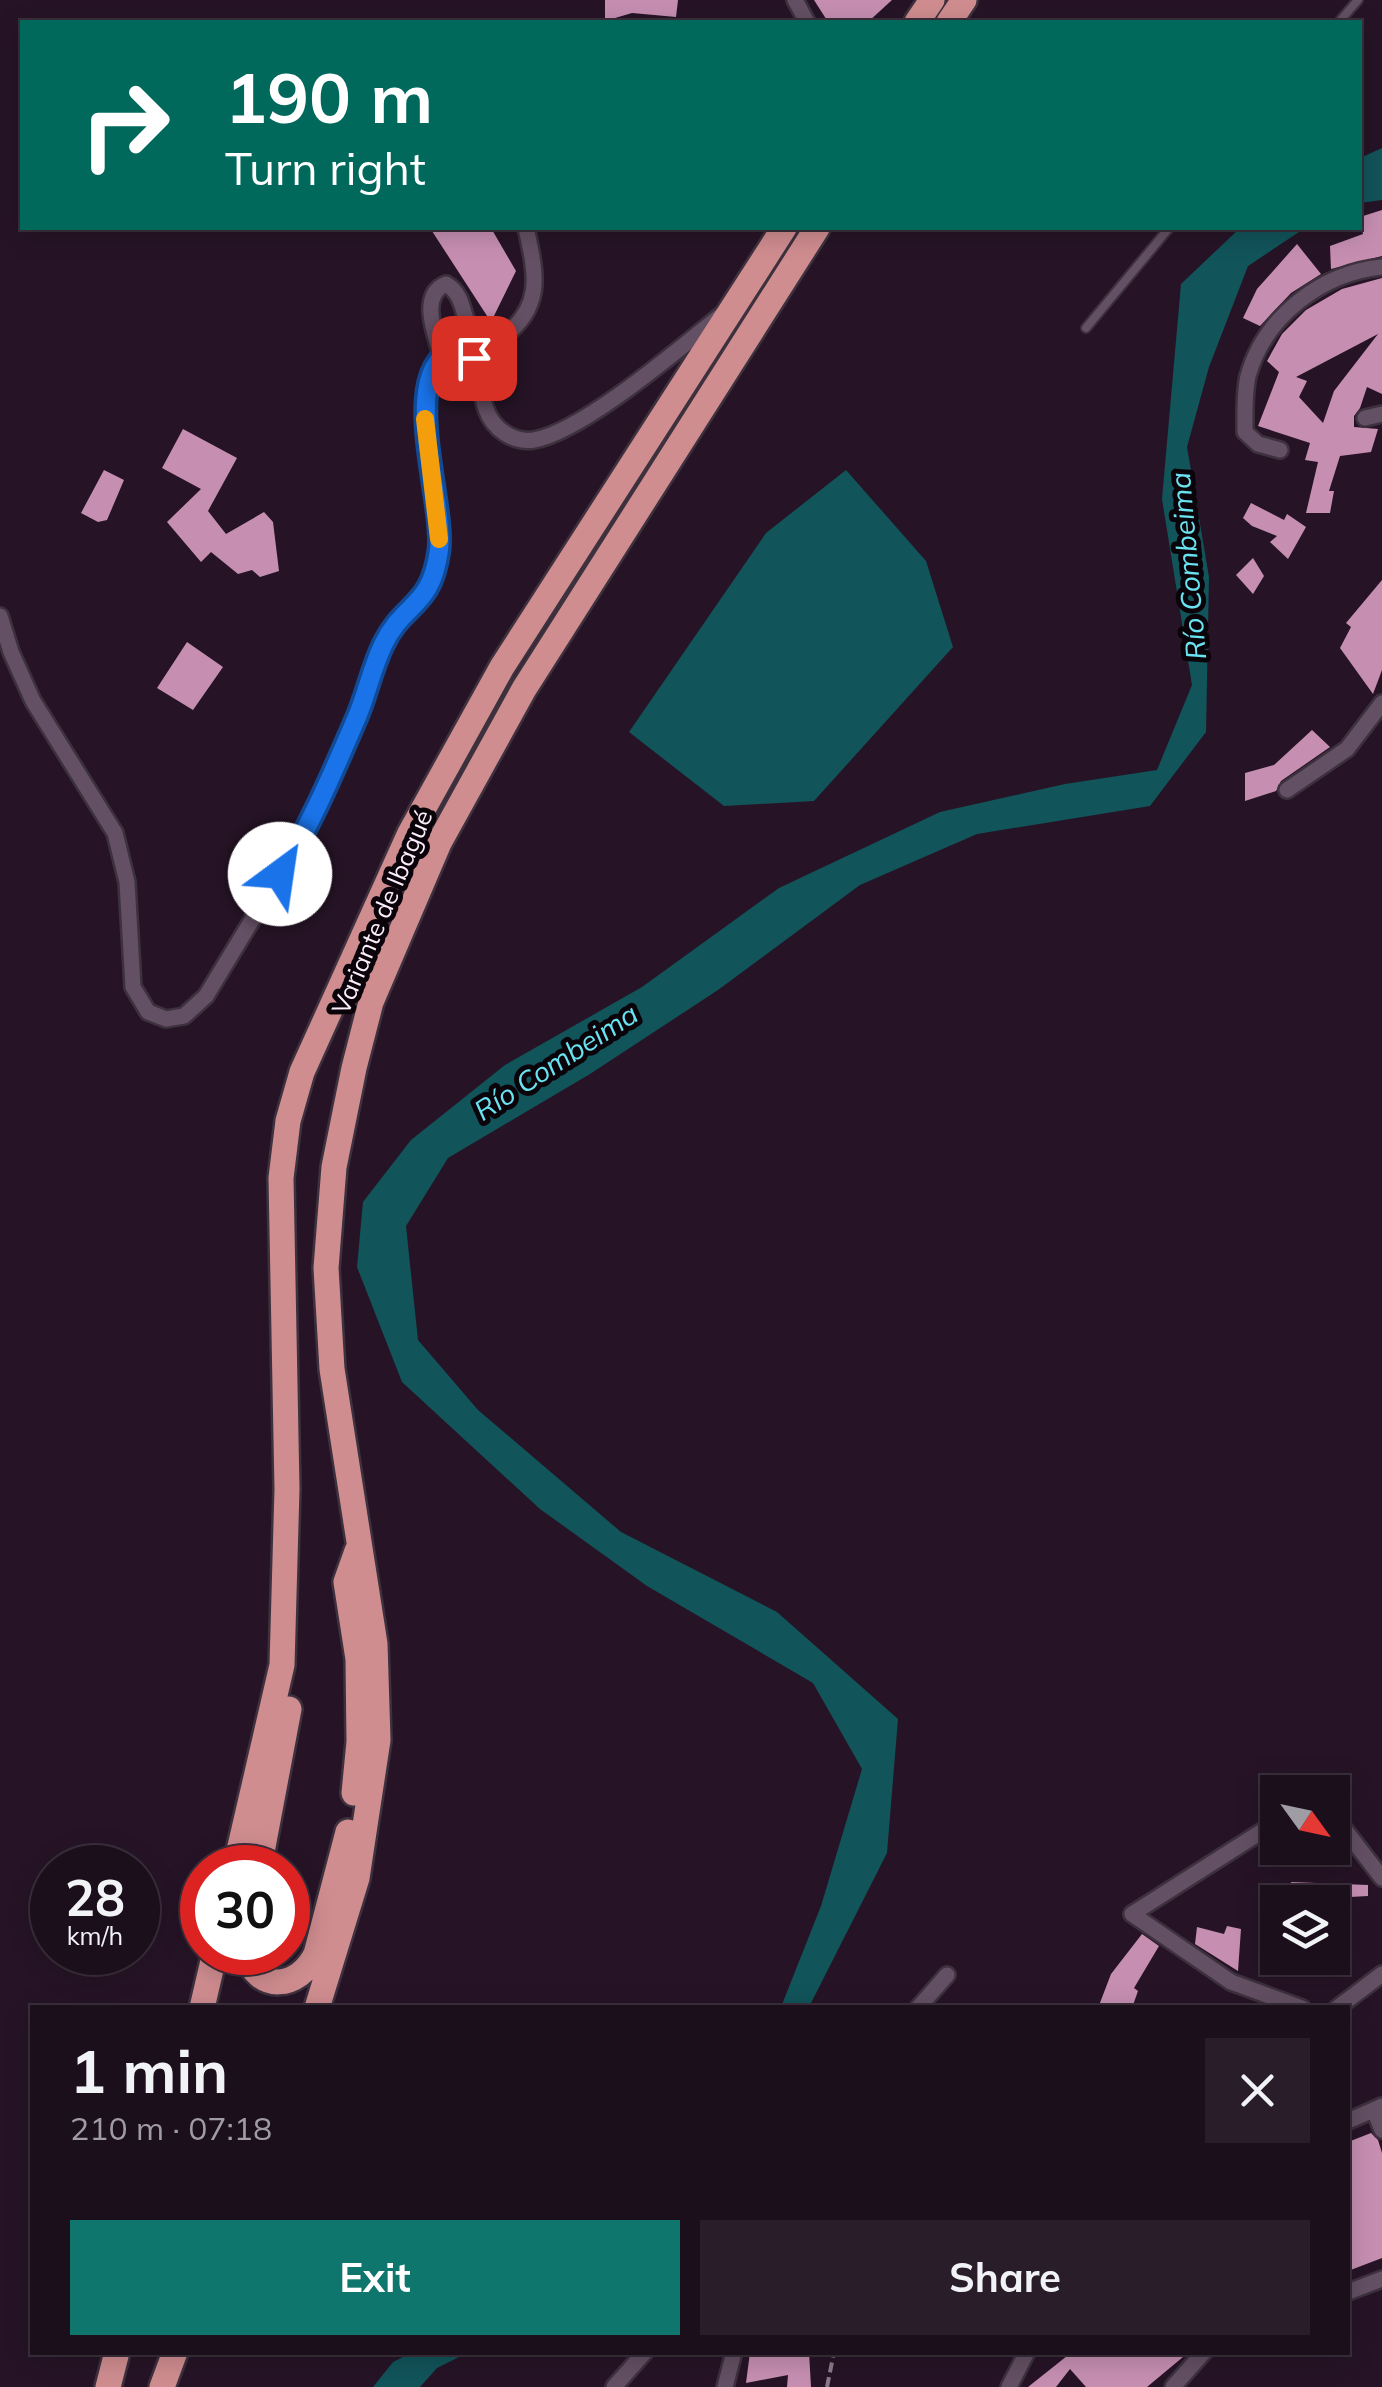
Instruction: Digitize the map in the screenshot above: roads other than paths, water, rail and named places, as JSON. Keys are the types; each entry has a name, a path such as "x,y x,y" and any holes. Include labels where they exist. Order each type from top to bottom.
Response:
{"highway":[{"name":"Variante de Ibagué","path":"240,1845 282,1666 288,1489 282,1178 292,1108 302,1072 410,834 502,667 783,230"},
{"name":"Variante de Ibagué","path":"318,2005 357,1878 378,1740 375,1644 332,1369 326,1268 334,1167 371,1002 448,826 524,689 816,230"},
{"path":"310,1968 350,1824 360,1742 358,1659 346,1582 358,1545"},
{"path":"263,1845 290,1698 282,1666"},
{"path":"203,2005 210,1975"},
{"path":"260,1975 269,1981 301,1975"},
{"path":"108,2387 116,2355"},
{"path":"162,2387 173,2355"}],"street":[{"path":"442,354 431,306 431,296 437,288 446,284 455,289 472,334 483,342 498,341 525,316 533,302 535,284 526,230"},
{"path":"1280,450 1258,444 1245,432 1248,377 1259,349 1284,314 1314,290 1344,274 1382,267"},
{"path":"0,616 33,701 115,833 127,882 133,988 148,1012 166,1020 184,1016 206,996 297,846 357,716 383,646 396,623 429,590 435,577 440,543 425,423 432,368 442,354 454,349 474,358 483,369 485,408 501,432 535,440 574,423 649,373 734,304"},
{"path":"1365,418 1382,414"},
{"path":"1287,790 1347,749 1382,703"},
{"path":"1260,1832 1132,1914 1231,1982 1294,2005"},
{"path":"1350,1836 1382,1878"},
{"path":"1340,2005 1382,1974"},
{"path":"921,2005 947,1976"},
{"path":"1350,2120 1378,2108 1382,2130"},
{"path":"1350,2291 1382,2279"},
{"path":"614,2387 642,2355"},
{"path":"726,2387 733,2355"},
{"path":"1009,2387 1025,2355"},
{"path":"1173,2387 1201,2355"}],"lane":[{"path":"1341,20 1358,0"},
{"path":"1086,328 1168,230"}],"water":[{"path":"1382,148 1382,200 1362,203 1362,157"},
{"name":"Río Combeima","path":"1238,230 1302,230 1248,266 1209,367 1187,447 1209,577 1206,732 1150,806 977,834 860,885 718,990 590,1074 448,1158 406,1226 418,1340 478,1410 621,1532 777,1612 898,1719 887,1853 810,2005 782,2005 821,1906 862,1769 813,1683 647,1586 540,1509 402,1382 357,1267 363,1202 411,1140 505,1065 642,987 779,888 940,812 1065,784 1157,770 1192,685 1162,499 1181,284"},
{"path":"846,470 926,561 953,647 814,801 724,806 629,732 766,533"},
{"path":"407,2355 463,2355 437,2368 420,2387 373,2387 393,2362"}]}
